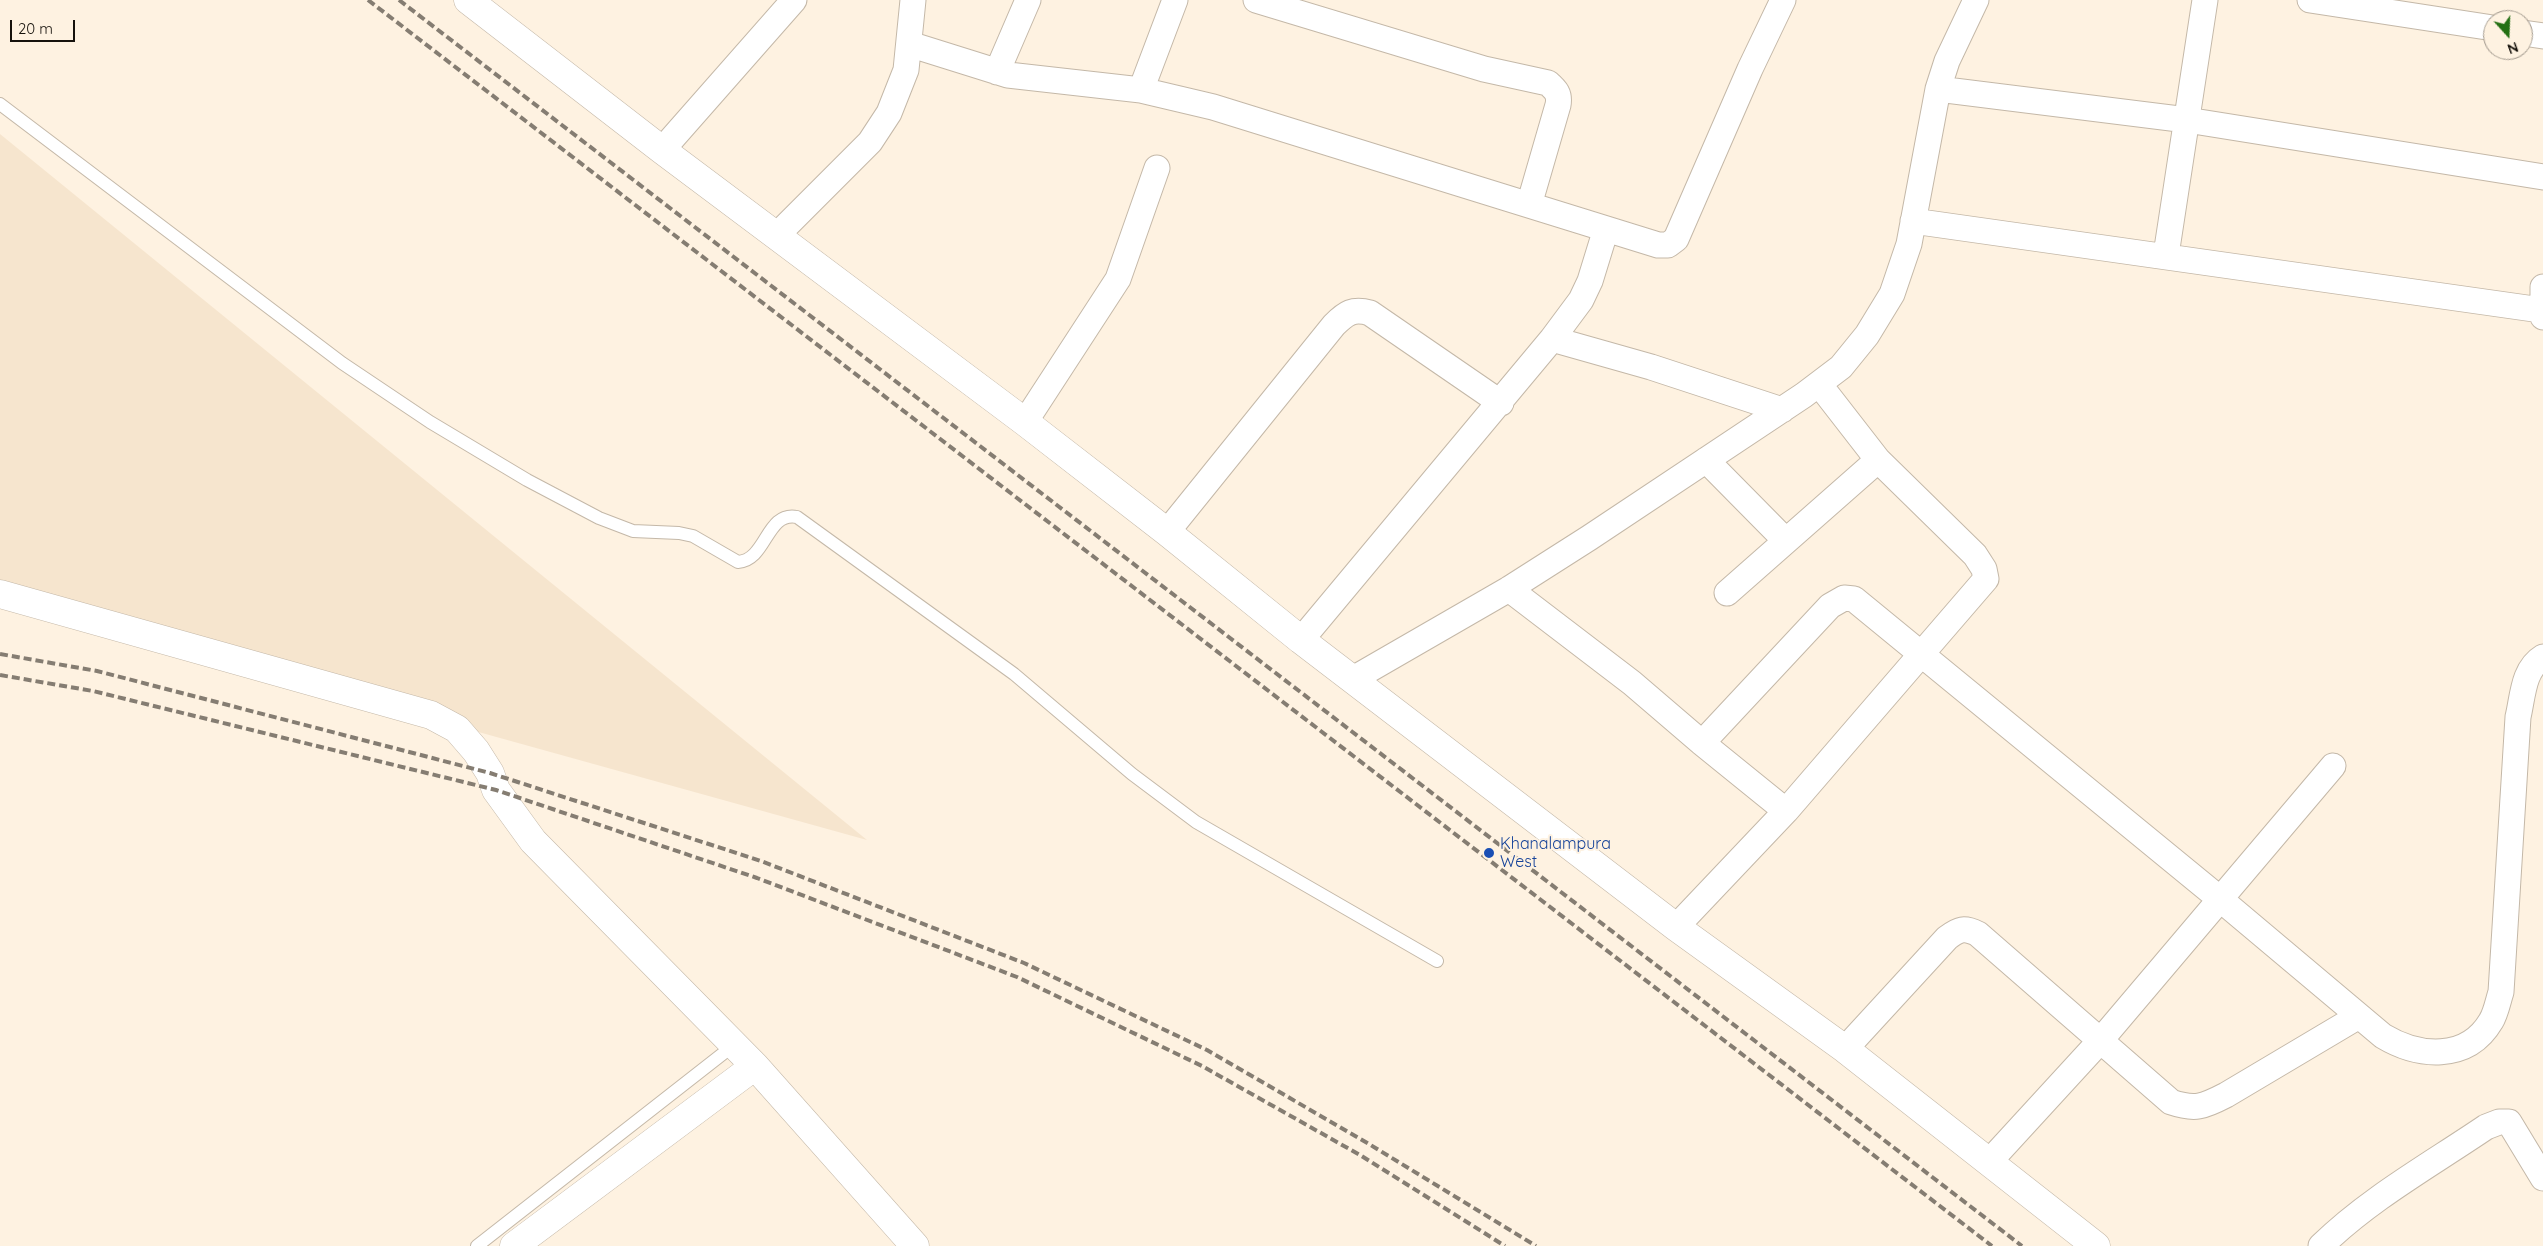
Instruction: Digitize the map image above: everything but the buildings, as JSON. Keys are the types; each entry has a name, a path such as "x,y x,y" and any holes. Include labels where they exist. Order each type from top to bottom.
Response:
{"main road":[{"path":"468,0 662,150 1025,422 1167,532 1301,640 1676,927 1844,1049 2096,1246"},
{"path":"0,594 431,715 457,729 476,751 490,773 496,790 533,841 755,1066 915,1246"},
{"path":"514,1246 755,1066"}],"street":[{"path":"662,150 794,0"},
{"path":"776,236 870,142 889,113 906,70 914,0"},
{"path":"997,72 1028,0"},
{"path":"1141,90 1175,0"},
{"path":"1256,0 1484,69 1548,83 1556,90 1559,97 1558,104 1529,205"},
{"path":"909,44 997,72 1026,78 1141,90 1213,107 1658,245 1668,245 1676,238 1750,69 1784,0"},
{"path":"1353,679 1508,589 1782,410 1841,367 1867,335 1892,294 1910,244 1938,89 1946,61 1976,0"},
{"path":"2166,255 2205,0"},
{"path":"2310,0 2483,26"},
{"path":"1938,89 2187,120 2543,177"},
{"path":"1025,422 1118,279 1157,168"},
{"path":"1913,221 2542,305"},
{"path":"1301,640 1552,340 1581,300 1590,280 1606,229"},
{"path":"1167,532 1334,325 1346,313 1358,310 1370,313 1501,403"},
{"path":"1552,340 1651,367 1782,410"},
{"path":"1676,927 1786,811 1923,655 1986,578 1984,569 1975,555 1878,460 1819,384"},
{"path":"1706,460 1786,541"},
{"path":"1727,594 1878,460"},
{"path":"1508,589 1632,683 1786,811"},
{"path":"1702,743 1830,606 1844,598 1854,599 2220,899 2383,1036 2400,1046 2421,1052 2434,1053 2465,1046 2492,1021 2501,992 2518,717 2532,699 2526,677 2535,662 2543,656"},
{"path":"1989,1162 2100,1041 2333,766"},
{"path":"1844,1049 1947,938 1957,930 1967,929 1978,934 2170,1102 2188,1107 2204,1106 2359,1016"},
{"path":"2321,1246 2349,1220 2374,1201 2486,1127 2499,1122 2509,1122 2515,1129 2543,1178"}],"lane":[{"path":"0,104 342,363 430,422 527,480 599,518 633,531 679,532 693,536 738,562 753,558 780,519 788,515 797,517 1014,674 1132,774 1196,822 1437,961"},
{"path":"477,1246 734,1046"}],"shaded area":[{"path":"0,134 867,840 0,599"}],"railway":[{"path":"368,0 1992,1246"},
{"path":"399,0 2022,1246"},
{"path":"0,654 97,671 490,773 761,861 1024,963 1207,1050 1369,1144 1536,1246"},
{"path":"0,675 93,691 496,790 757,878 1017,977 1202,1066 1360,1155 1505,1246"}],"place":[{"name":"Khanalampura West","path":"1489,853"}]}
